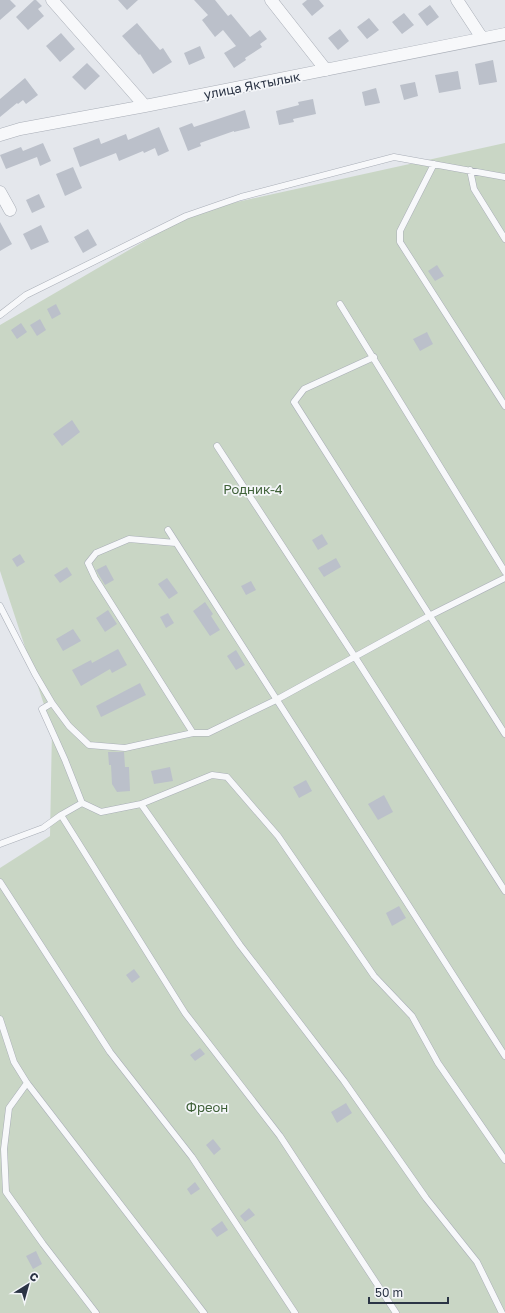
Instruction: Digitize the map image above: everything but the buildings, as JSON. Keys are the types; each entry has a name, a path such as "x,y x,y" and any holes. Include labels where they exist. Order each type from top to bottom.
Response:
{"street":[{"path":"52,0 145,106"},
{"path":"271,0 326,70"},
{"path":"457,0 482,38"},
{"name":"улица Яктылык","path":"0,135 20,129 145,106 505,34"},
{"path":"0,192 10,210"}],"lane":[{"path":"0,315 26,295 151,233 186,216 241,196 394,157 505,177"},
{"path":"434,164 400,231 400,242 505,406"},
{"path":"470,170 474,189 505,239"},
{"path":"340,304 505,572"},
{"path":"374,357 304,389 294,402 505,734"},
{"path":"217,446 355,657 505,891"},
{"path":"168,530 505,1056"},
{"path":"176,543 128,539 96,553 88,563 94,578 193,733"},
{"path":"0,606 35,674 52,703 69,726 89,745 125,748 193,733 208,733 276,700 429,616 505,578"},
{"path":"52,703 42,709 82,803 101,812 141,804 212,775 227,776 278,836 374,976 412,1016 438,1063 505,1160"},
{"path":"0,844 43,828 61,815 82,803"},
{"path":"141,804 240,945 344,1081 426,1198 477,1262 502,1313"},
{"path":"61,815 185,1013 280,1136 396,1313"},
{"path":"0,882 110,1052 192,1157 295,1313"},
{"path":"0,1019 14,1062 27,1083 204,1313"},
{"path":"27,1083 9,1108 4,1149 6,1192 43,1244 96,1313"}],"green space":[{"name":"Родник-4","path":"505,143 505,1313 0,1313 0,868 50,836 52,729 0,571 0,325 196,211"}],"park label":[{"name":"Фреон","path":"207,1107"}]}
